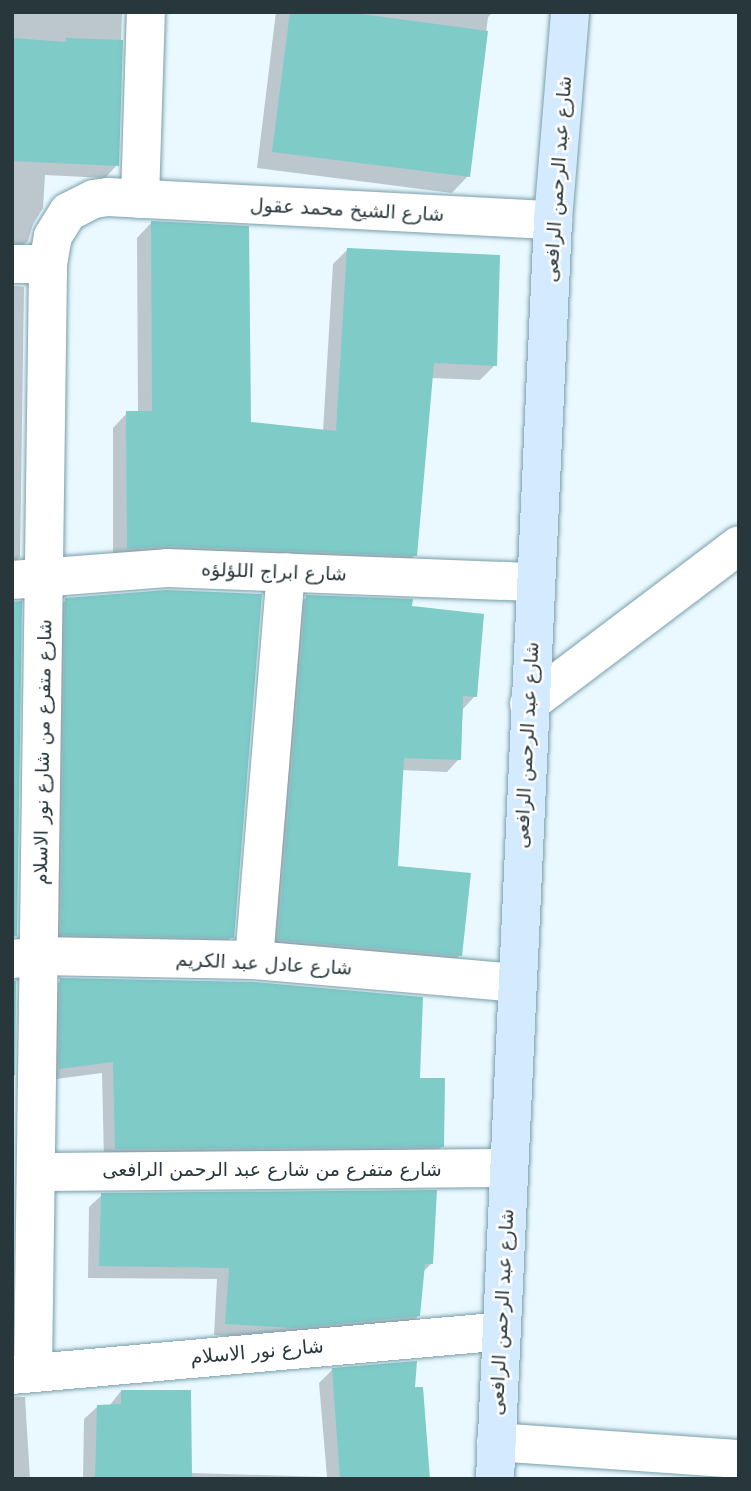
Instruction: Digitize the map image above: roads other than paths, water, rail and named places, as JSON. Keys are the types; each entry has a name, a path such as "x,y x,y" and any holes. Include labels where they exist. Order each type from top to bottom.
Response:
{"street":[{"path":"141,199 146,12"},
{"name":"شارع عبد الرحمن الرافعى","path":"495,1460 553,220 570,12"},
{"name":"شارع متفرع من شارع نور الاسلام","path":"23,1374 36,1171 26,958 30,264 68,212 94,199 141,199"},
{"name":"شارع الشيخ محمد عقول","path":"141,199 553,220"},
{"path":"529,704 739,545"},
{"name":"شارع ابراج اللؤلؤه","path":"29,578 167,568 536,582"},
{"path":"254,960 286,572"},
{"name":"شارع عادل عبد الكريم","path":"26,958 254,960 516,983"},
{"name":"شارع متفرع من شارع عبد الرحمن الرافعى","path":"36,1171 508,1168"},
{"name":"شارع نور الاسلام","path":"23,1374 501,1331"},
{"path":"495,1460 739,1459"}]}
